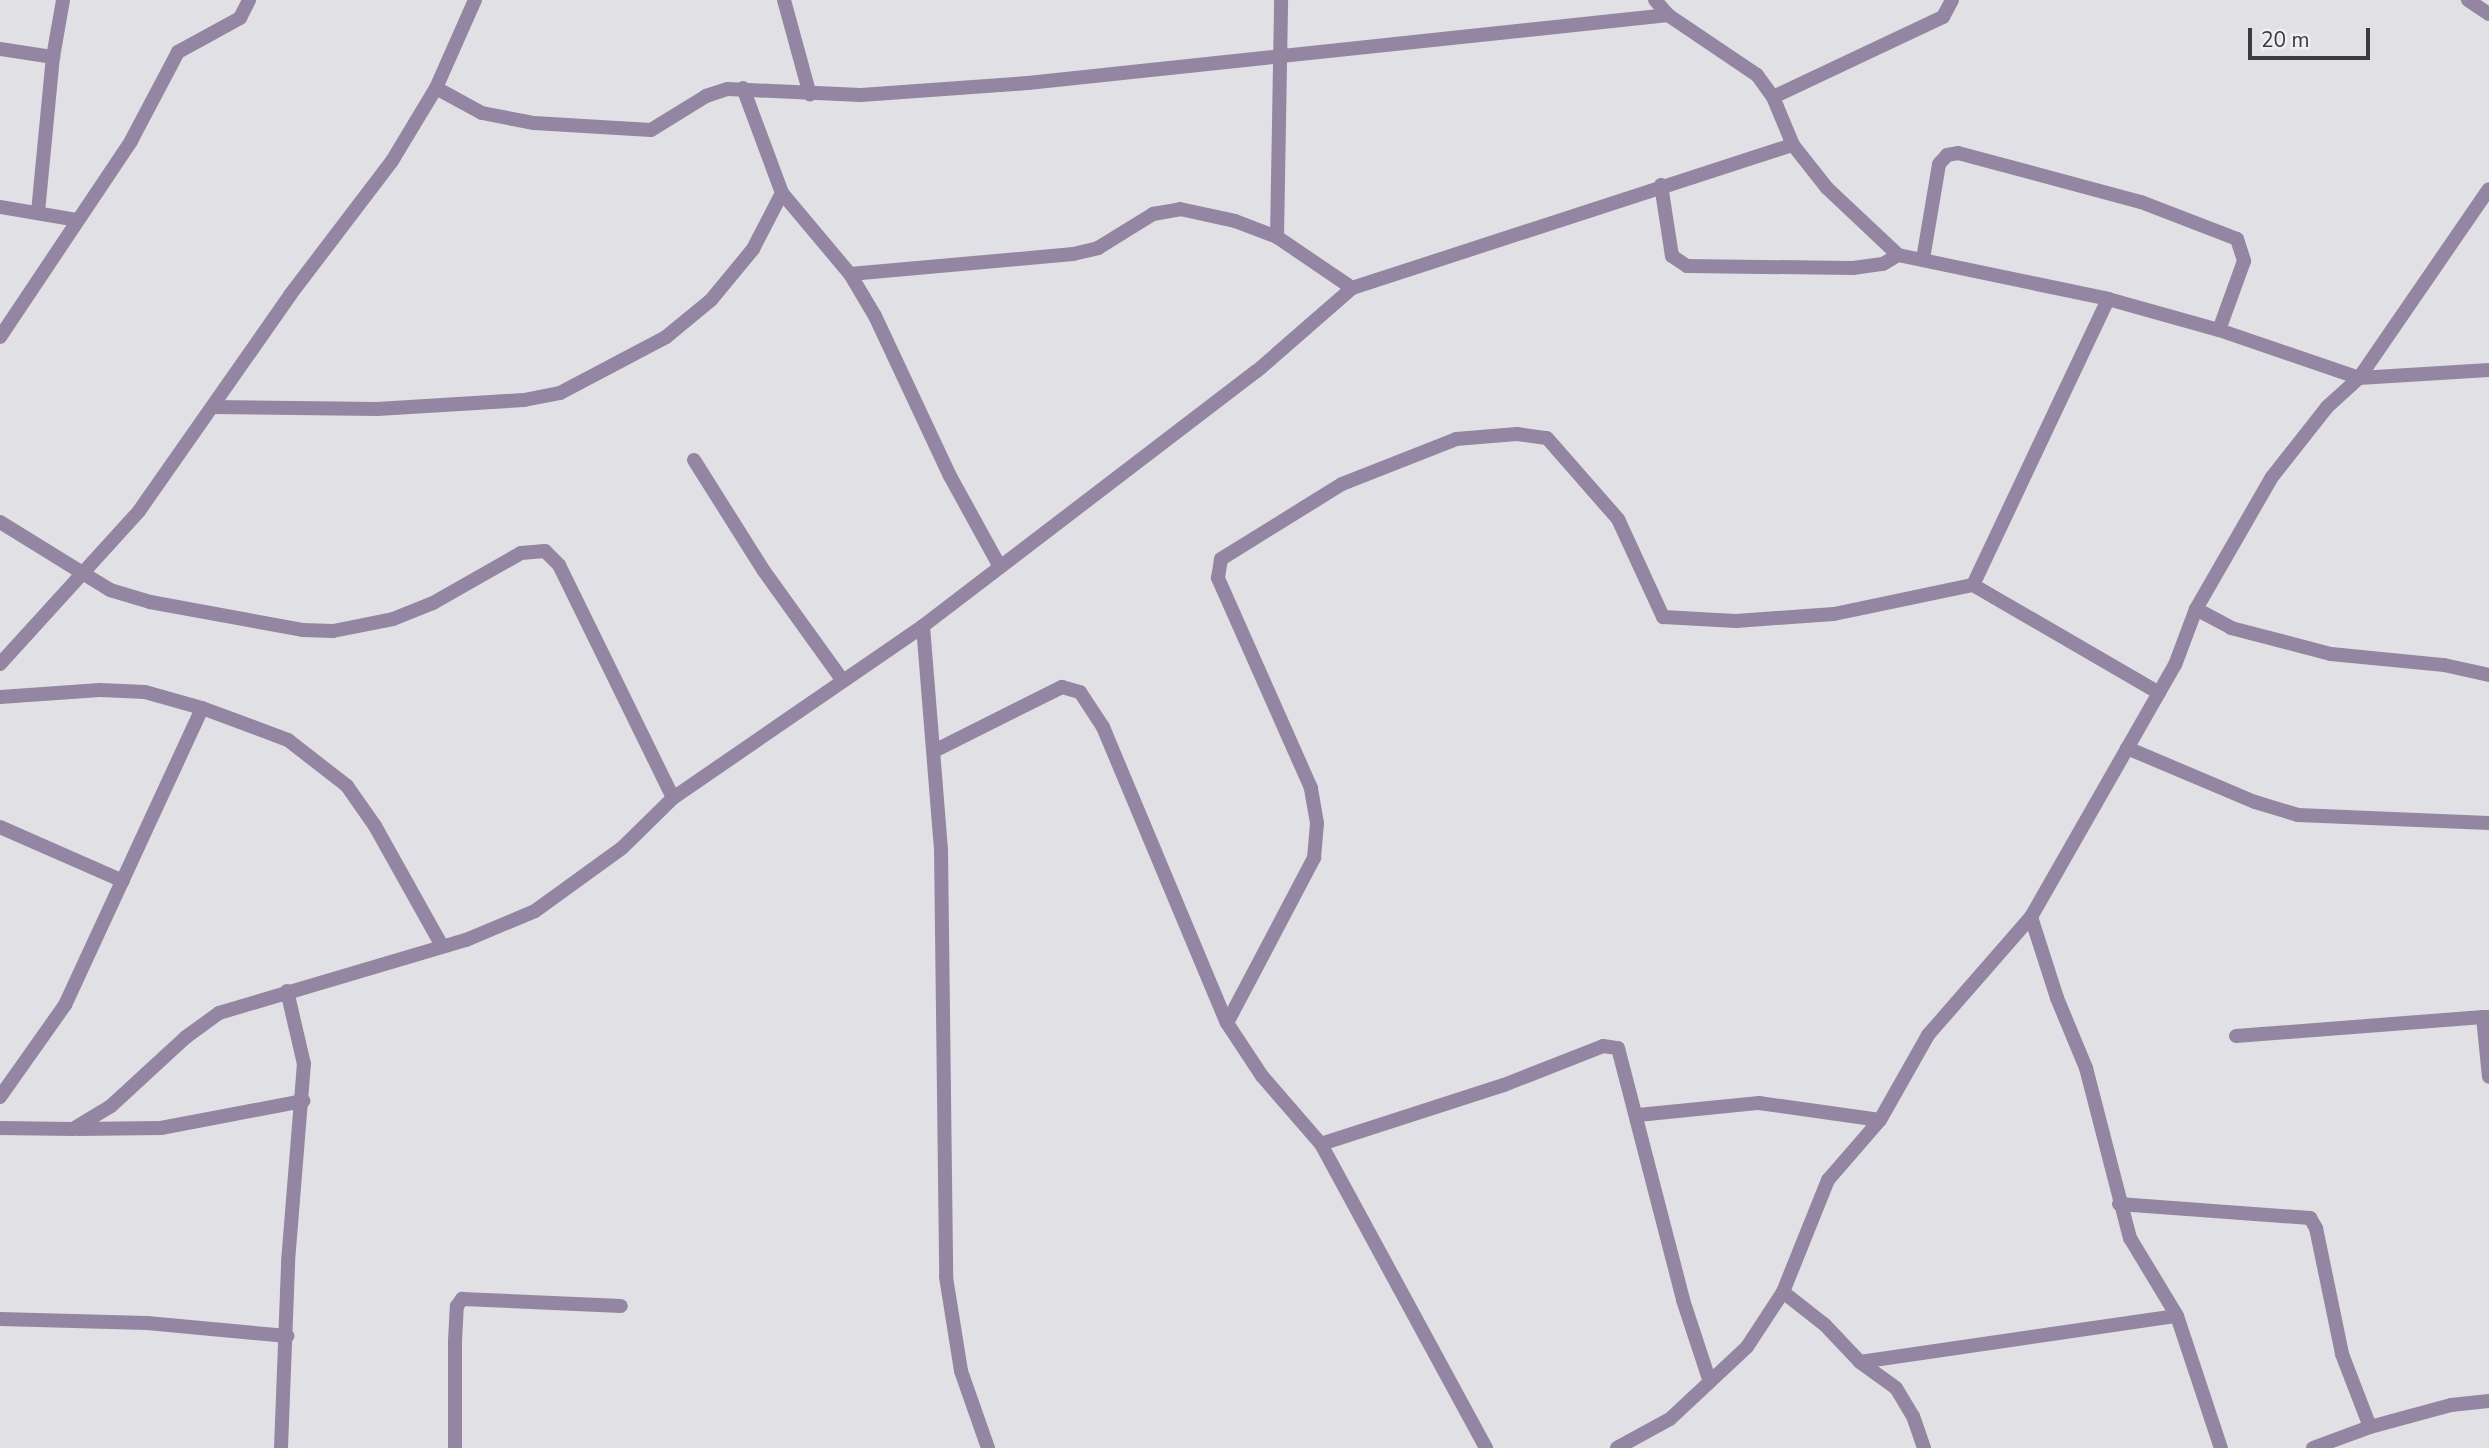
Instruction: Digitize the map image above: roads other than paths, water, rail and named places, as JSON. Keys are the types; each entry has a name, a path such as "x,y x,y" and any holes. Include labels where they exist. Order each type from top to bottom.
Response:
{"street":[{"path":"38,212 53,57 63,0"},
{"path":"0,337 131,141 178,52 240,18 249,0"},
{"path":"0,664 139,511 392,161 436,88 475,0"},
{"path":"784,0 810,95"},
{"path":"1277,237 1280,0"},
{"path":"1655,0 1668,15 1740,60 1773,97 1793,145 1827,188 1898,255 2108,299 2219,330 2359,378 2489,370"},
{"path":"1773,97 1943,17 1952,0"},
{"path":"2468,0 2489,14"},
{"path":"436,88 482,113 534,123 635,131 662,125 706,96 743,88 810,95 1028,83 1279,53 1489,37 1668,15"},
{"path":"0,48 53,57"},
{"path":"743,88 782,193 850,274 875,316 950,476 1000,567"},
{"path":"74,1129 111,1105 186,1037 219,1013 442,946 536,911 622,848 673,798 923,626 1257,371 1352,288 1661,185 1793,145"},
{"path":"1923,259 1939,164 1947,155 1958,153 2141,202 2237,239 2244,261 2219,330"},
{"path":"1661,185 1672,256 1687,266 1853,268 1883,264 1898,255"},
{"path":"1617,1448 1670,1419 1747,1347 1783,1292 1828,1180 1858,1140 1880,1120 1928,1035 2031,917 2175,665 2196,609 2272,477 2327,407 2359,378 2489,189"},
{"path":"212,407 377,409 524,400 560,393 666,337 711,300 754,249 782,193"},
{"path":"0,207 78,220"},
{"path":"850,274 1073,254 1098,248 1153,214 1180,209 1235,221 1277,237 1352,288"},
{"path":"1973,585 2108,299"},
{"path":"1227,1023 1314,858 1317,823 1311,789 1217,567 1236,547 1342,484 1455,439 1534,435 1548,438 1618,519 1663,617 1736,621 1834,614 1973,585 2159,693"},
{"path":"694,460 764,571 843,681"},
{"path":"0,522 110,590 150,602 266,626 333,631 414,612 521,552 545,551 558,565 673,798"},
{"path":"2196,609 2231,628 2331,654 2444,665 2489,675"},
{"path":"923,626 936,750 946,1277 961,1371 988,1448"},
{"path":"936,750 1062,687 1080,692 1103,727 1227,1023 1262,1076 1321,1144 1486,1448"},
{"path":"0,697 111,690 145,692 202,708 288,740 347,786 375,826 442,946"},
{"path":"0,1097 52,1028 202,708"},
{"path":"2127,748 2255,802 2298,815 2489,823"},
{"path":"0,827 123,881"},
{"path":"2031,917 2057,998 2087,1068 2119,1205 2145,1267 2178,1316 2221,1448"},
{"path":"281,1448 288,1336 288,1262 304,1064 287,991"},
{"path":"2236,1036 2486,1017 2489,1077"},
{"path":"1321,1144 1504,1085 1603,1046 1618,1048 1638,1115 1683,1300 1710,1382"},
{"path":"0,1128 161,1128 303,1101"},
{"path":"1638,1115 1775,1103 1880,1120"},
{"path":"2119,1205 2310,1218 2319,1239 2342,1354 2370,1427"},
{"path":"1783,1292 1825,1325 1860,1362 1886,1378 1904,1399 1924,1448"},
{"path":"455,1448 454,1363 457,1306 462,1299 621,1306"},
{"path":"1860,1362 2178,1316"},
{"path":"0,1319 147,1323 288,1336"},
{"path":"2313,1448 2370,1427 2451,1405 2489,1401"}]}
